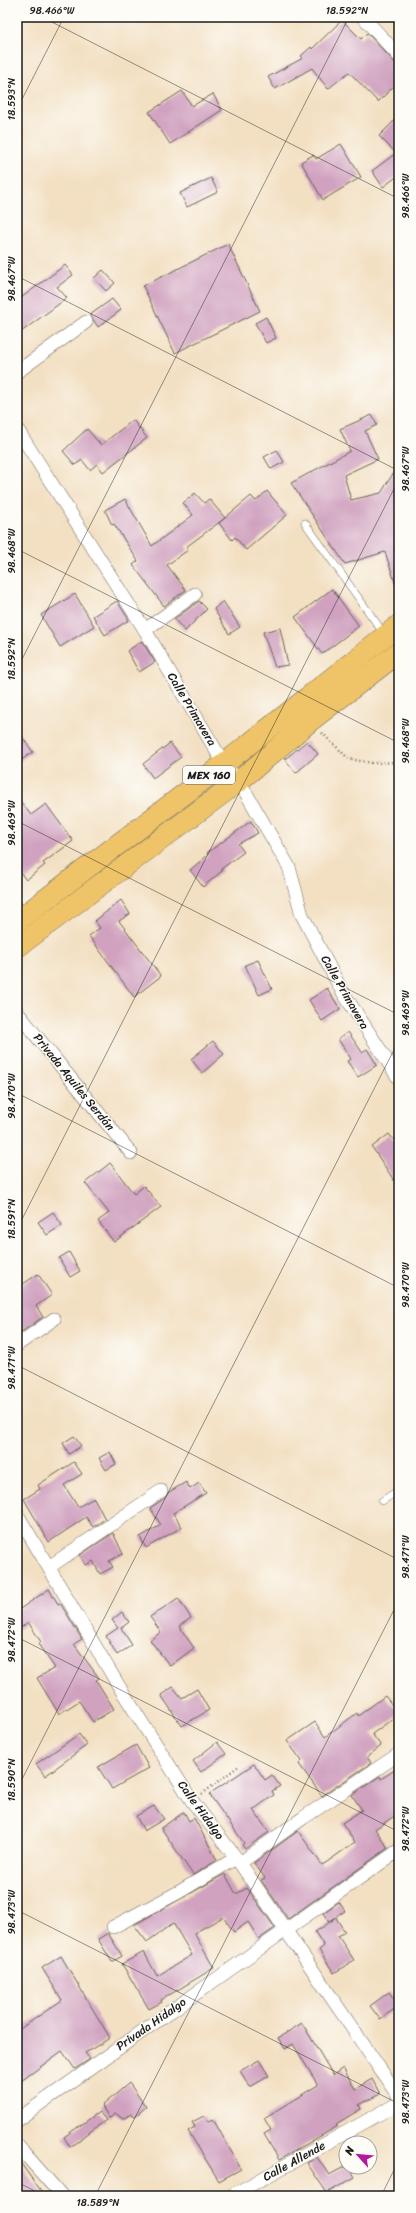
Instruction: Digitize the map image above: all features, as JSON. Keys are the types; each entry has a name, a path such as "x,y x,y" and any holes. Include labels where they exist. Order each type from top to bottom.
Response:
{"main road":[{"name":"MEX 160","path":"17,947 239,781 310,721 394,643"},
{"name":"MEX 160","path":"17,921 224,764 394,643"}],"street":[{"path":"363,17 399,56"},
{"path":"17,372 86,322"},
{"name":"Calle Primavera","path":"17,429 145,630 224,764 239,781 290,867 302,915 342,991 399,1079"},
{"path":"145,630 195,594"},
{"name":"Privada Aquiles Serdán","path":"17,1012 131,1153"},
{"path":"17,1345 54,1319"},
{"path":"49,1567 160,1491"},
{"name":"Calle Hidalgo","path":"17,1514 120,1688 192,1801 238,1861 399,2097"},
{"path":"113,1927 238,1861 399,1754"},
{"name":"Privada Hidalgo","path":"17,2120 399,1850"},
{"name":"Calle Allende","path":"231,2196 399,2103"},
{"path":"17,2145 62,2196"}],"lane":[{"path":"304,523 394,643"},
{"path":"382,1501 399,1490"}],"path":[{"path":"310,721 349,759 373,763 399,762"},
{"path":"192,1801 240,1765"}],"building":[{"path":"342,20 361,39 367,33 399,67 399,81 378,102 349,72 328,89 312,68 275,89 268,77 303,58 301,56 311,47 312,49"},
{"path":"182,91 192,106 213,94 222,110 170,144 149,112"},
{"path":"399,116 399,175 383,187 372,171 396,153 379,136"},
{"path":"341,144 361,177 323,200 301,162 313,155 316,159"},
{"path":"211,178 218,192 187,207 180,193"},
{"path":"228,244 260,311 175,353 143,286"},
{"path":"65,265 73,275 57,287 67,298 17,335 17,301"},
{"path":"103,270 115,283 106,291 94,278"},
{"path":"112,299 121,310 98,327 90,315"},
{"path":"266,317 276,338 266,343 255,323"},
{"path":"372,415 377,425 365,431 378,459 344,475 351,500 381,493 399,464 399,587 397,588 385,552 345,564 291,483 350,451 340,429"},
{"path":"133,420 147,438 103,472 97,464 90,470 82,460 75,465 63,451 87,429 101,445"},
{"path":"277,450 284,462 271,469 264,457"},
{"path":"267,491 287,515 246,550 235,537 232,540 219,523 251,496 256,501"},
{"path":"195,493 204,503 209,499 225,518 186,547 188,550 167,565 186,590 164,606 133,565 138,561 114,524 112,525 105,510 125,499 152,546 193,515 183,503"},
{"path":"332,589 359,626 322,654 295,617"},
{"path":"75,594 94,626 60,647 41,615"},
{"path":"117,601 129,620 105,635 93,616"},
{"path":"199,601 207,609 185,631 174,619"},
{"path":"223,601 240,627 229,634 214,609"},
{"path":"280,628 288,665 275,667 263,632"},
{"path":"142,641 155,662 139,672 127,651"},
{"path":"17,730 33,752 17,763"},
{"path":"307,741 318,754 296,773 285,759"},
{"path":"170,743 181,757 153,778 143,764"},
{"path":"17,797 31,815 46,804 73,841 43,863 45,865 26,880 17,868"},
{"path":"251,821 258,833 238,844 244,852 221,869 222,871 203,887 190,870 208,855 207,853"},
{"path":"121,900 130,914 119,921 161,976 134,997 89,936 100,928 95,921"},
{"path":"258,960 272,989 259,995 245,965"},
{"path":"327,988 340,1009 322,1021 309,1000"},
{"path":"348,1032 362,1052 367,1049 377,1065 358,1077 347,1061 351,1059 338,1039"},
{"path":"213,1041 224,1054 202,1073 191,1059"},
{"path":"389,1134 394,1140 399,1137 399,1188 372,1147"},
{"path":"110,1163 134,1194 144,1186 161,1207 114,1242 98,1221 109,1213 85,1183"},
{"path":"53,1212 62,1225 47,1235 38,1222"},
{"path":"69,1252 80,1271 70,1277 59,1258"},
{"path":"38,1274 52,1295 36,1306 43,1317 17,1335 17,1288"},
{"path":"74,1436 81,1446 69,1454 63,1443"},
{"path":"110,1452 116,1464 106,1470 99,1458"},
{"path":"74,1462 82,1474 64,1485 78,1507 94,1498 105,1519 93,1527 86,1517 49,1542 24,1499 40,1489 38,1485"},
{"path":"186,1482 190,1489 199,1483 206,1493 173,1513 182,1527 146,1548 140,1537 161,1525 150,1508 165,1498 169,1492"},
{"path":"113,1533 123,1554 109,1561 113,1567 100,1574 93,1561 86,1565 80,1555"},
{"path":"49,1589 58,1604 60,1603 82,1639 74,1644 99,1678 96,1680 114,1709 93,1722 79,1701 59,1714 37,1678 55,1668 38,1644 41,1642 28,1622 17,1631 17,1611"},
{"path":"178,1598 191,1618 179,1626 194,1648 170,1666 150,1640 161,1632 150,1617"},
{"path":"122,1612 129,1622 121,1628 132,1645 117,1655 106,1636 118,1628 112,1620"},
{"path":"173,1687 182,1698 197,1689 209,1710 182,1726 161,1695"},
{"path":"385,1696 399,1714 372,1734 381,1746 367,1757 371,1763 322,1796 299,1764 302,1761 287,1741 315,1722 325,1737 357,1713 358,1716"},
{"path":"79,1734 87,1745 45,1776 36,1764"},
{"path":"217,1742 226,1754 201,1772 193,1761"},
{"path":"136,1745 149,1768 112,1789 98,1767"},
{"path":"254,1764 265,1780 272,1775 280,1786 272,1791 274,1795 253,1810 269,1832 245,1849 242,1845 244,1843 209,1794"},
{"path":"399,1767 399,1813 375,1829 388,1848 288,1919 261,1880 265,1878 254,1863 298,1831 322,1865 327,1862 355,1842 342,1823 362,1810 352,1795 380,1776 381,1779"},
{"path":"154,1806 164,1819 144,1831 136,1816"},
{"path":"184,1812 189,1821 194,1818 217,1860 193,1875 161,1828"},
{"path":"225,1874 236,1894 247,1888 275,1928 259,1939 248,1922 234,1932 223,1917 194,1933 214,1968 161,2000 162,2002 149,2009 122,1964 144,1952 157,1976 192,1955 173,1923 147,1942 134,1925"},
{"path":"339,1902 345,1911 329,1922 323,1913"},
{"path":"336,1918 345,1932 338,1936 354,1960 334,1973 319,1950 324,1946 315,1932"},
{"path":"108,1933 122,1956 112,1962 98,1939"},
{"path":"61,1956 110,2038 85,2053 90,2059 75,2069 62,2051 17,2084 17,2031 62,2000 42,1968"},
{"path":"389,1992 399,2006 380,2019 370,2006"},
{"path":"302,2023 333,2075 343,2068 355,2089 372,2079 380,2094 359,2105 361,2109 336,2124 338,2126 279,2160 264,2134 271,2130 264,2118 318,2085 293,2044 285,2049 278,2038"},
{"path":"259,2060 269,2076 250,2087 240,2071"},
{"path":"129,2083 146,2107 135,2116 131,2114 123,2119 115,2113 109,2118 102,2106"},
{"path":"99,2112 106,2120 70,2147 64,2137"},
{"path":"204,2116 208,2122 213,2119 241,2169 219,2181 188,2131 195,2127 192,2122"},
{"path":"317,2157 329,2175 338,2170 338,2175 354,2175 355,2177 327,2193 307,2163"},
{"path":"17,2158 44,2196 17,2196"}]}
